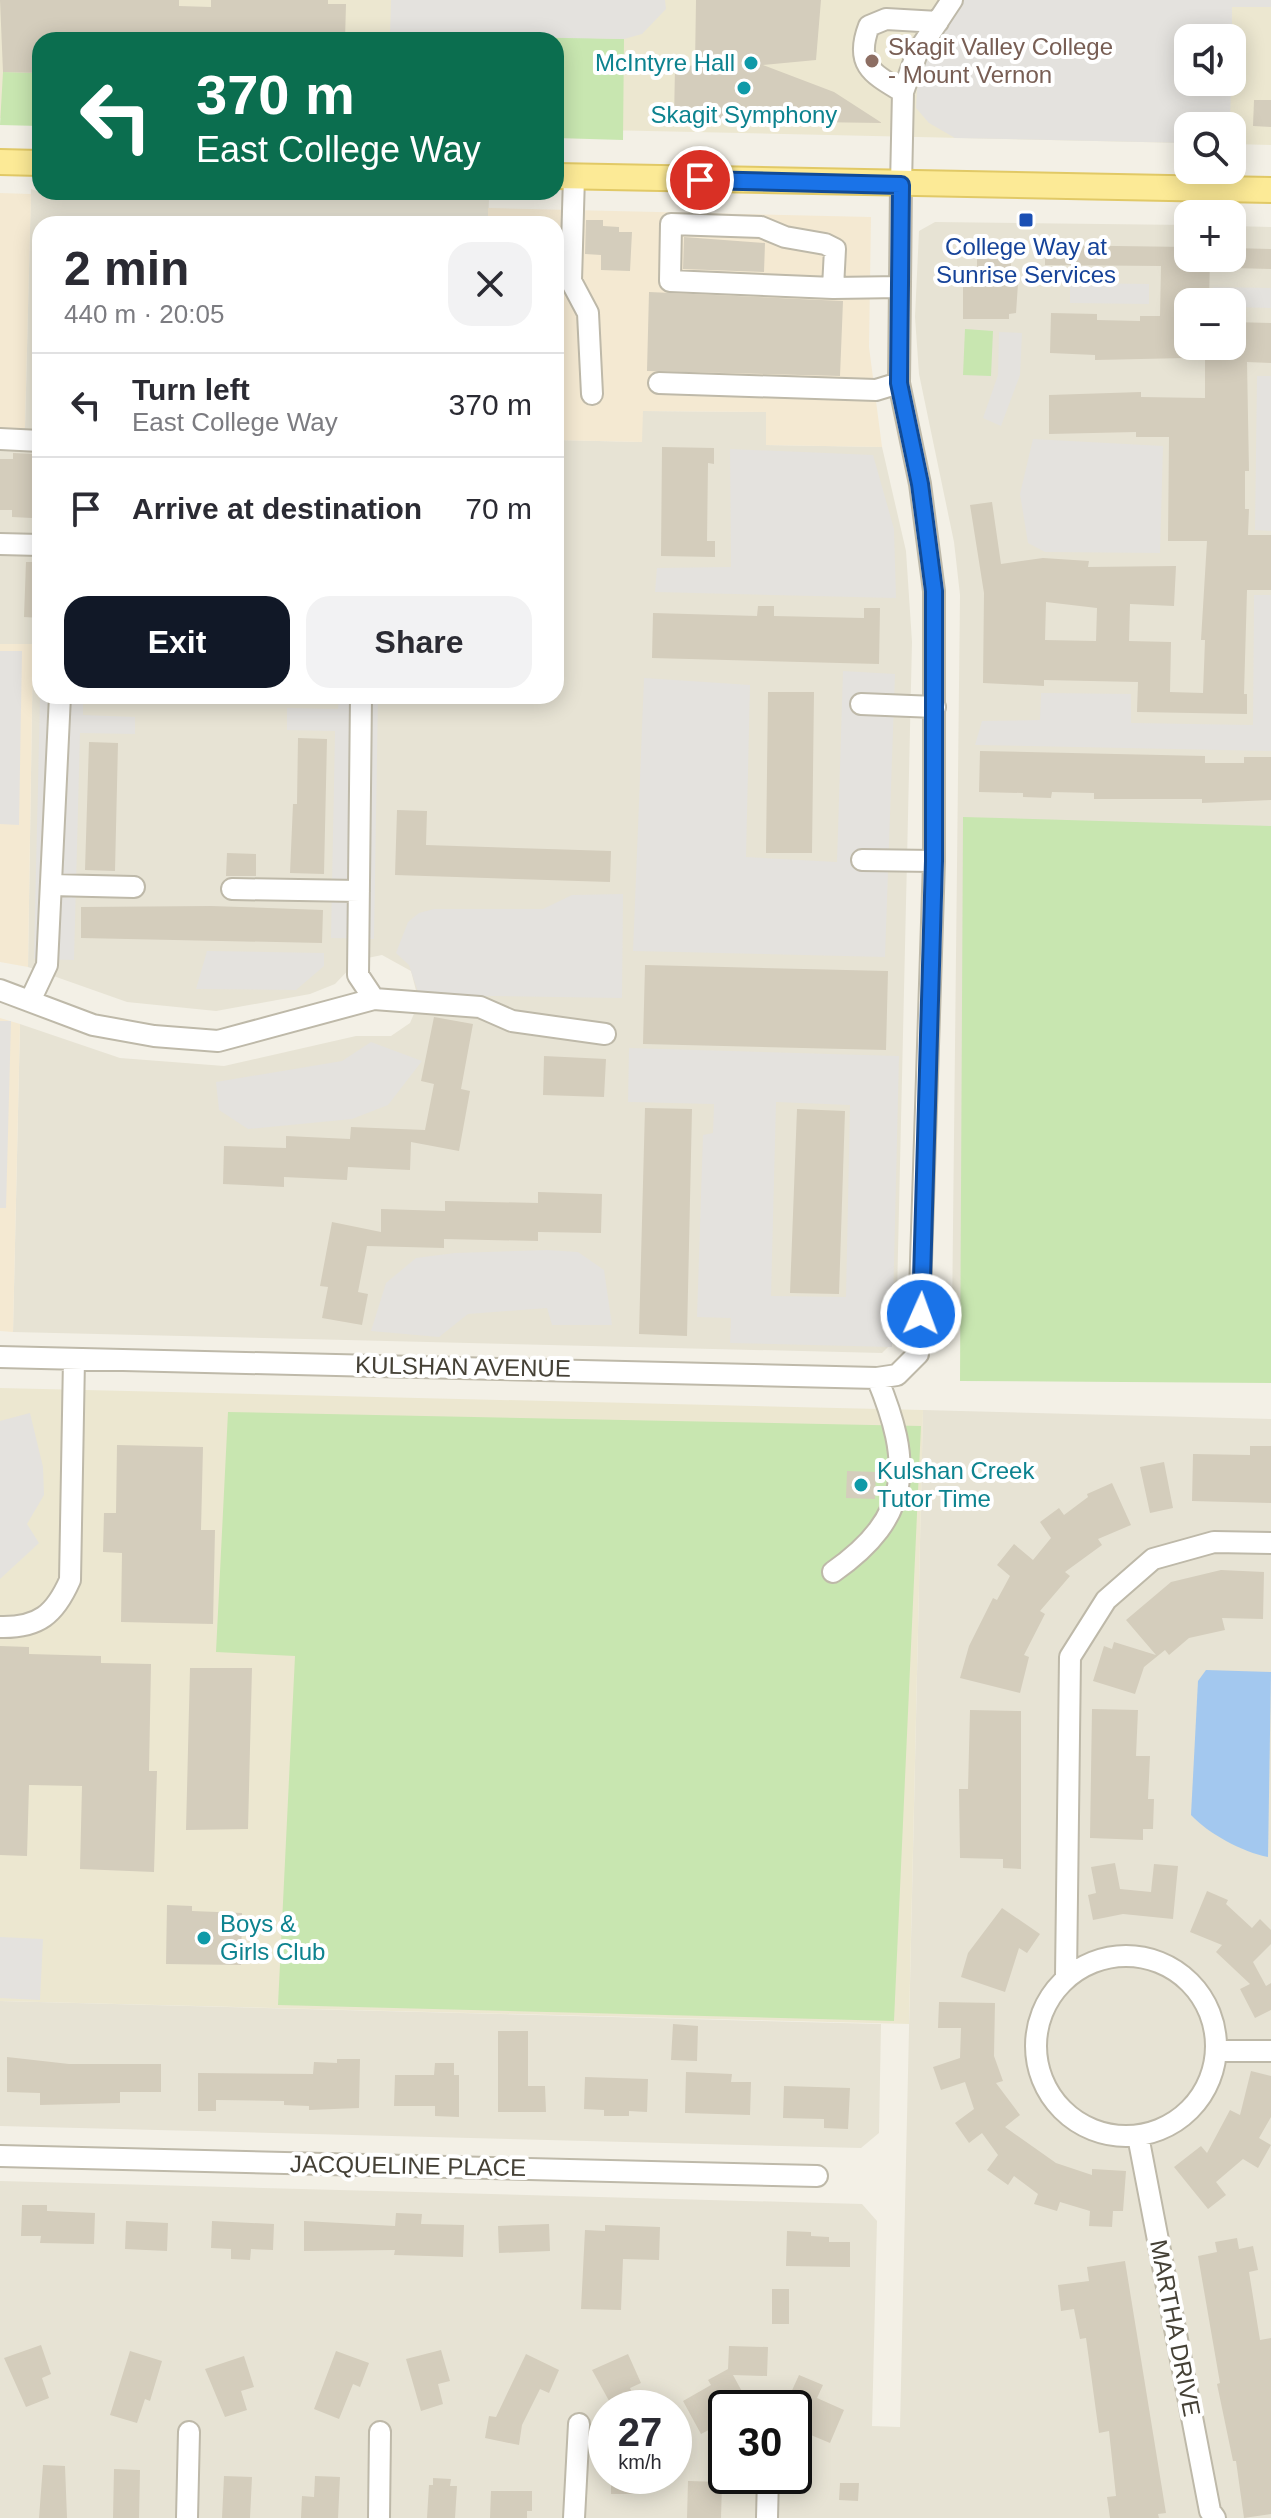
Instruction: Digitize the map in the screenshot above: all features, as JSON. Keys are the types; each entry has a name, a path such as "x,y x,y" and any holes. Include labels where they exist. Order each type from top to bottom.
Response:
{"main road":[{"path":"0,162 32,163"},
{"path":"565,176 1271,190"}],"street":[{"path":"862,860 934,861 933,568 899,383 901,185 903,92 917,53 952,0"},
{"path":"903,92 871,73 867,67 864,57 869,26 886,19 938,22"},
{"path":"565,176 571,281 588,313 592,394"},
{"path":"833,288 835,249 825,244 785,237 761,227 671,224 670,281 833,288 900,287"},
{"path":"659,383 876,390 899,383"},
{"path":"0,439 32,441"},
{"path":"0,544 32,545"},
{"path":"30,1001 47,965 60,704"},
{"path":"361,704 358,975 374,999"},
{"path":"861,704 935,707"},
{"name":"KULSHAN AVENUE","path":"0,1357 877,1378 897,1375 918,1354 934,861"},
{"path":"51,885 134,887"},
{"path":"232,889 359,891"},
{"path":"0,990 93,1025 154,1036 218,1041 374,999 480,1007 512,1021 605,1034"},
{"path":"0,1627 20,1627 37,1621 59,1606 70,1580 74,1359"},
{"path":"833,1572 876,1537 901,1490 891,1411 877,1378"},
{"path":"1066,1976 1070,1657 1106,1600 1153,1559 1214,1542 1271,1543"},
{"path":"1133,1955 1167,1964 1195,1985 1213,2016 1218,2051 1206,2091 1177,2122 1138,2136 1099,2133 1065,2115 1042,2083 1034,2045 1043,2007 1066,1976 1097,1959 1133,1955"},
{"path":"1218,2051 1271,2051"},
{"name":"MARTHA DRIVE","path":"1138,2136 1210,2511 1215,2518"},
{"name":"JACQUELINE PLACE","path":"0,2156 817,2176"},
{"path":"574,2518 579,2424"},
{"path":"187,2518 189,2432"},
{"path":"379,2518 380,2432"},
{"path":"767,2518 768,2494"}],"shaded area":[{"name":"Skagit Valley College - Mount Vernon","path":"0,0 1271,0 1271,145 1246,144 1246,112 1174,112 1174,143 564,129 564,32 32,32 32,119 0,118"},
{"path":"391,0 665,0 666,9 642,34 624,39 564,38 564,32 390,32"},
{"path":"960,0 1271,0 1271,7 1232,7 1232,24 1174,24 1174,96 1231,96 1230,112 1174,112 1174,143 955,138 929,123 916,108 917,89 928,52"},
{"path":"31,189 32,200 489,200 488,216 32,216 32,645 0,644 0,428 25,428"},
{"path":"0,193 31,194 25,428 0,428"},
{"path":"488,208 871,217 869,347 882,447 766,445 766,412 643,411 642,442 564,440 564,216 488,216"},
{"path":"935,222 1174,225 1174,272 1246,272 1246,226 1271,227 1271,1372 1217,1325 952,1318 960,595 954,542 919,374 915,317 919,231"},
{"path":"1070,283 1149,284 1149,304 1070,303"},
{"path":"1213,287 1271,288 1271,308 1246,307 1246,288"},
{"path":"999,332 1022,333 1020,375 1001,426 983,418 998,375"},
{"path":"1257,376 1271,376 1271,531 1255,530"},
{"path":"642,411 767,412 767,445 882,447 906,551 912,642 896,1339 882,1353 13,1332 20,1024 120,1058 224,1066 356,1036 391,1036 410,1023 419,1002 411,971 382,955 358,960 335,984 310,994 216,1011 127,1002 28,967 32,704 564,704 564,440 641,442"},
{"path":"1033,439 1163,446 1160,553 1045,552 1028,543 1020,494"},
{"path":"730,449 873,455 894,529 896,598 655,592 657,568 731,567"},
{"path":"1254,595 1271,595 1271,751 975,745 982,721 1040,720 1041,693 1131,694 1131,723 1253,725"},
{"path":"0,644 32,644 28,967 0,962"},
{"path":"0,651 22,651 19,825 0,824"},
{"path":"843,671 895,674 885,957 633,951 644,678 750,685 746,857 837,862"},
{"path":"40,704 83,704 83,715 135,717 135,734 80,733 74,960 34,959"},
{"path":"338,704 378,704 374,939 331,938 335,731 287,730 287,708 338,709"},
{"path":"623,894 622,998 419,995 409,965 396,953 408,922 419,913 434,909 543,909 572,895"},
{"path":"207,951 324,953 324,966 296,990 196,989"},
{"path":"0,1018 20,1024 13,1332 0,1331"},
{"path":"0,1021 11,1021 6,1208 0,1208"},
{"path":"371,1042 422,1061 388,1105 352,1119 248,1129 219,1110 216,1082 342,1061"},
{"path":"629,1048 899,1056 892,1347 730,1343 731,1318 697,1317 703,1135 713,1133 714,1104 628,1102","holes":["776,1102 850,1105 846,1297 771,1296"]},
{"path":"578,1252 604,1270 612,1325 552,1325 547,1308 468,1314 439,1337 371,1331 386,1283 416,1258 455,1253"},
{"path":"0,1388 923,1410 909,2024 0,2001"},
{"path":"923,1410 1271,1419 1271,2518 0,2518 0,2181 862,2204 877,2221 872,2426 900,2427"},
{"path":"30,1413 43,1467 44,1495 27,1524 39,1543 0,1579 0,1421"},
{"path":"0,1937 43,1939 40,2000 0,1998"},
{"path":"0,2001 881,2024 879,2133 861,2148 0,2126"}],"green space":[{"path":"564,37 624,39 623,140 564,138"},
{"path":"3,72 32,73 32,126 0,125"},
{"path":"965,329 993,331 991,376 963,375"},
{"path":"963,817 1271,826 1271,1383 960,1381"},
{"path":"228,1412 921,1426 894,2021 278,2005 295,1656 216,1652"}],"water":[{"path":"1206,1670 1271,1672 1268,1857 1226,1841 1191,1815 1198,1681"}],"building":[{"path":"0,0 179,0 179,6 211,7 211,0 328,0 328,4 346,4 345,32 32,32 32,73 3,72"},
{"name":"McIntyre Hall","path":"696,0 821,0 816,60 763,65 834,92 882,123 674,120 675,68 695,65"},
{"path":"1254,100 1271,100 1271,127 1253,126"},
{"path":"586,220 603,220 603,226 619,227 619,232 632,232 630,271 601,270 601,255 585,254"},
{"path":"684,237 765,243 764,272 683,269"},
{"path":"1045,245 1174,247 1174,272 1210,272 1209,288 1174,288 1174,358 1095,360 1095,355 1050,353 1051,313 1097,314 1097,320 1140,321 1140,316 1160,316 1161,266 1045,265"},
{"path":"1246,248 1271,249 1271,269 1246,268"},
{"path":"977,259 1011,259 1011,269 1019,269 1016,313 1009,314 1009,319 963,319 963,274 977,274"},
{"path":"649,292 843,301 840,376 647,371"},
{"path":"1246,322 1271,323 1271,363 1247,362 1249,471 1245,471 1245,509 1249,509 1248,535 1271,535 1271,590 1247,590 1244,694 1247,694 1247,714 1137,712 1138,682 1044,680 1044,686 983,683 984,593 970,505 992,502 1001,564 1043,558 1089,561 1088,567 1176,566 1174,606 1130,604 1129,641 1171,642 1170,692 1203,693 1205,640 1201,640 1207,541 1168,541 1169,437 1136,437 1136,432 1049,434 1049,395 1141,392 1141,397 1205,398 1205,360 1246,360","holes":["1046,602 1097,608 1096,641 1045,640"]},
{"path":"662,447 714,448 714,464 708,463 707,541 715,541 715,557 661,556"},
{"path":"13,453 32,454 32,518 12,517 12,510 0,510 0,459 13,459"},
{"path":"26,562 32,562 32,618 24,617"},
{"path":"758,606 774,606 774,616 864,618 864,608 880,608 879,664 652,658 653,613 757,616"},
{"path":"768,692 814,692 812,853 766,853"},
{"path":"298,738 327,739 324,874 290,873 293,804 297,804"},
{"path":"89,742 118,743 115,871 85,870"},
{"path":"980,751 1205,756 1205,763 1244,763 1244,757 1271,757 1271,800 1202,803 1202,799 1094,799 1094,793 1052,792 1051,798 1023,797 1023,793 979,792"},
{"path":"397,810 427,811 426,845 611,851 610,882 395,875"},
{"path":"227,853 256,854 256,876 226,876"},
{"path":"211,906 323,910 322,943 81,938 81,907"},
{"path":"645,965 888,971 886,1050 643,1044"},
{"path":"434,1017 473,1024 461,1089 470,1091 459,1151 411,1142 410,1170 348,1167 347,1180 284,1177 284,1187 223,1184 224,1146 286,1148 286,1136 350,1139 351,1127 425,1130 434,1084 421,1081"},
{"path":"544,1056 606,1059 604,1097 543,1095"},
{"path":"645,1108 692,1109 687,1336 639,1334"},
{"path":"797,1109 845,1111 839,1294 790,1293"},
{"path":"538,1192 602,1194 601,1233 538,1232 538,1241 444,1239 444,1248 367,1246 358,1292 368,1294 362,1325 322,1318 328,1287 320,1286 332,1222 381,1232 381,1209 445,1211 445,1201 538,1203"},
{"path":"117,1445 203,1447 201,1530 215,1530 213,1624 121,1622 122,1553 103,1552 104,1513 116,1513"},
{"path":"1250,1446 1271,1446 1271,1503 1192,1501 1193,1454 1250,1455"},
{"path":"1164,1462 1173,1508 1150,1513 1140,1467"},
{"name":"Kulshan Creek Tutor Time","path":"847,1471 876,1472 875,1499 846,1498"},
{"path":"1112,1483 1131,1525 1098,1539 1102,1545 1065,1572 1070,1576 1040,1611 1045,1614 1024,1655 1029,1657 1020,1693 960,1678 969,1646 993,1598 997,1600 1010,1576 997,1565 1014,1544 1033,1560 1051,1538 1040,1522 1059,1508 1064,1515 1088,1497 1087,1494"},
{"path":"1221,1570 1264,1572 1263,1619 1222,1618 1225,1630 1189,1638 1169,1655 1165,1650 1144,1667 1135,1694 1093,1681 1104,1646 1112,1649 1114,1642 1156,1655 1126,1620 1171,1582"},
{"path":"0,1646 29,1647 29,1654 101,1656 101,1663 151,1664 149,1771 157,1771 154,1872 80,1869 82,1786 29,1785 27,1856 0,1855"},
{"path":"190,1668 252,1668 248,1829 186,1830"},
{"path":"1092,1709 1138,1710 1136,1756 1150,1756 1148,1799 1154,1799 1153,1829 1143,1829 1143,1840 1090,1838"},
{"path":"970,1710 1021,1711 1021,1869 1003,1868 1003,1859 960,1858 959,1789 968,1789"},
{"path":"1115,1863 1120,1889 1151,1892 1154,1864 1178,1866 1173,1919 1123,1914 1093,1920 1088,1895 1096,1893 1091,1867"},
{"path":"1207,1891 1228,1900 1226,1904 1252,1928 1260,1919 1271,1930 1271,1944 1253,1962 1266,1986 1271,1983 1271,2010 1255,2018 1240,1989 1250,1984 1216,1952 1222,1945 1190,1932"},
{"name":"Boys & Girls Club","path":"167,1905 192,1906 192,1911 242,1913 241,1965 166,1964"},
{"path":"1002,1908 1040,1934 1027,1953 1019,1948 1005,1992 961,1977 968,1953"},
{"path":"939,2002 995,2003 994,2056 1003,2081 996,2083 1020,2115 1005,2127 1056,2163 1092,2175 1092,2169 1126,2171 1123,2211 1113,2211 1112,2227 1089,2226 1090,2211 1060,2202 1057,2211 1034,2204 1038,2194 1014,2176 1008,2185 987,2170 998,2155 982,2133 969,2143 955,2123 974,2109 965,2082 941,2090 933,2067 960,2058 961,2028 938,2028"},
{"path":"673,2024 698,2026 697,2061 671,2060"},
{"path":"498,2031 528,2031 528,2086 545,2086 546,2112 498,2112"},
{"path":"7,2057 69,2064 161,2064 161,2092 120,2092 120,2103 40,2105 40,2093 7,2092"},
{"path":"337,2059 360,2059 359,2108 309,2110 309,2106 284,2105 284,2101 216,2100 216,2111 198,2111 198,2073 313,2074 314,2062 337,2063"},
{"path":"435,2063 454,2063 454,2075 459,2075 459,2117 435,2116 435,2106 394,2106 395,2075 434,2075"},
{"path":"1251,2071 1271,2076 1271,2117 1259,2138 1271,2145 1258,2168 1243,2159 1216,2182 1226,2195 1208,2209 1174,2167 1201,2146 1207,2153 1230,2110 1240,2115"},
{"path":"686,2072 732,2074 731,2082 751,2082 750,2115 685,2113"},
{"path":"585,2077 648,2079 647,2112 629,2111 629,2116 604,2116 604,2110 584,2109"},
{"path":"784,2086 850,2088 848,2129 824,2128 824,2119 783,2118"},
{"path":"22,2205 47,2205 47,2211 95,2213 94,2244 40,2243 41,2236 21,2236"},
{"path":"396,2213 422,2214 421,2224 464,2225 463,2257 394,2255 395,2250 304,2251 304,2221 395,2226"},
{"path":"126,2221 168,2223 167,2251 125,2249"},
{"path":"212,2221 274,2224 273,2250 251,2249 250,2260 231,2259 231,2249 211,2248"},
{"path":"549,2224 550,2251 499,2253 498,2226"},
{"path":"605,2225 660,2227 659,2260 623,2259 621,2310 581,2309 585,2230 605,2231"},
{"path":"787,2231 811,2232 811,2236 829,2237 829,2242 850,2242 850,2267 786,2266"},
{"path":"1237,2238 1239,2249 1253,2246 1258,2270 1249,2272 1260,2340 1271,2338 1271,2514 1244,2518 1236,2461 1233,2461 1217,2384 1220,2383 1198,2256 1217,2252 1215,2242"},
{"path":"1125,2261 1166,2513 1158,2514 1159,2518 1110,2518 1107,2497 1116,2496 1109,2431 1099,2433 1086,2338 1080,2339 1074,2309 1061,2311 1058,2285 1089,2281 1087,2267"},
{"path":"772,2289 789,2289 789,2324 772,2324"},
{"path":"41,2345 51,2374 42,2378 49,2398 26,2407 4,2358"},
{"path":"729,2346 768,2347 767,2376 733,2375 741,2390 708,2390 708,2430 701,2434 692,2418 692,2396 711,2385 708,2380 728,2369"},
{"path":"441,2350 450,2381 438,2384 443,2404 421,2411 406,2359"},
{"path":"130,2351 162,2361 150,2401 145,2399 137,2423 110,2415"},
{"path":"336,2351 369,2363 360,2387 353,2384 339,2419 314,2409"},
{"path":"526,2354 559,2370 549,2393 540,2389 522,2425 519,2445 485,2438 489,2416 496,2417"},
{"path":"628,2354 641,2383 631,2390 603,2390 592,2370"},
{"path":"244,2356 254,2387 241,2391 247,2410 225,2417 205,2369"},
{"path":"799,2375 823,2385 817,2398 844,2410 830,2443 812,2436 812,2390 792,2390"},
{"path":"43,2465 65,2466 67,2518 39,2518"},
{"path":"114,2469 140,2470 139,2518 113,2518"},
{"path":"224,2476 252,2477 250,2518 222,2518"},
{"path":"315,2476 340,2477 338,2518 301,2518 302,2496 314,2497"},
{"path":"433,2478 451,2479 450,2486 457,2486 455,2518 427,2518 429,2485 433,2485"},
{"path":"692,2481 708,2482 708,2494 722,2494 721,2518 687,2518 688,2494 692,2494"},
{"path":"840,2483 859,2483 858,2501 839,2500"},
{"path":"491,2491 532,2491 532,2511 527,2511 527,2518 490,2518"}],"place":[{"name":"Skagit Valley College - Mount Vernon","path":"872,61"},
{"name":"McIntyre Hall","path":"751,63"},
{"name":"Skagit Symphony","path":"744,88"},
{"name":"College Way at Sunrise Services","path":"1026,220"},
{"name":"Kulshan Creek Tutor Time","path":"861,1485"},
{"name":"Boys & Girls Club","path":"204,1938"}],"route":[{"path":"700,180 901,185 899,383 920,484 934,591 934,861 921,1314"}]}
